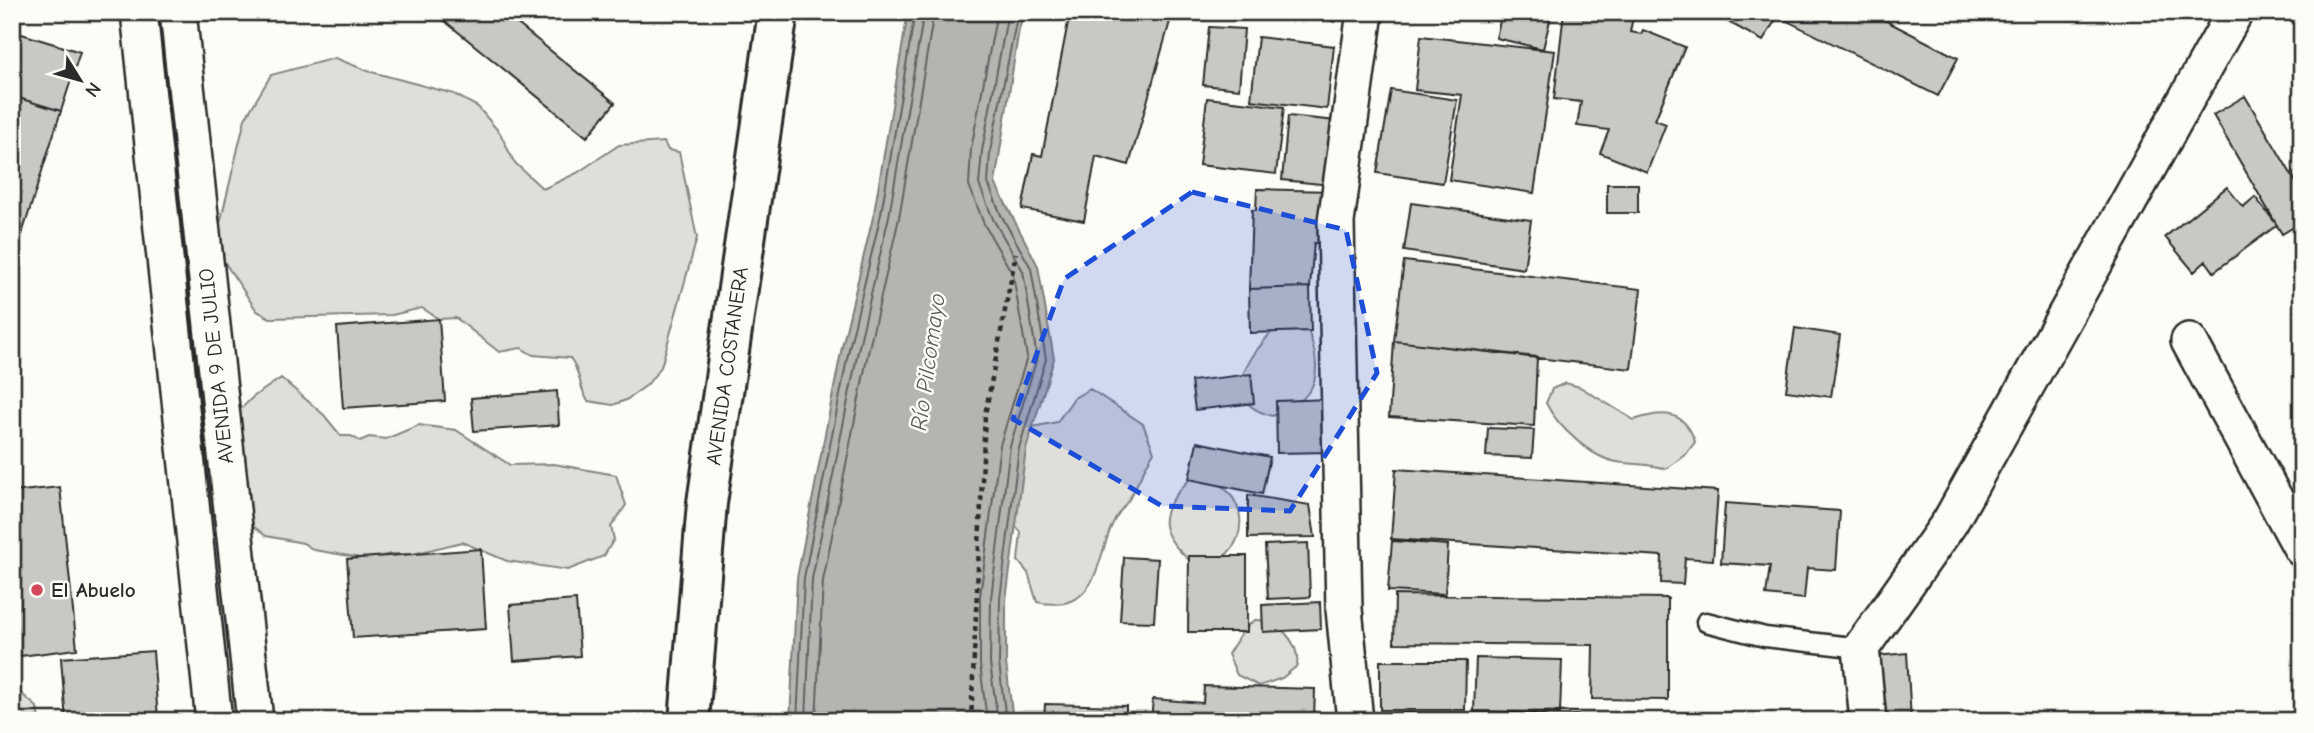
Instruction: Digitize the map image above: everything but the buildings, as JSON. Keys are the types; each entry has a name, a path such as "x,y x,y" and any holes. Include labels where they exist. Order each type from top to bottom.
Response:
{"street":[{"name":"AVENIDA 9 DE JULIO","path":"139,12 214,721"},
{"name":"AVENIDA 9 DE JULIO","path":"178,12 255,721"},
{"name":"AVENIDA COSTANERA","path":"689,721 707,503 778,12"},
{"path":"1355,721 1344,609 1336,222 1364,12"},
{"path":"1868,721 1861,648 1950,522 2222,30 2235,12"},
{"path":"2189,341 2302,550"},
{"path":"199,578 239,574"}],"lane":[{"path":"1706,622 1765,637 1861,648"}],"path":[{"path":"971,721 985,415 1016,253"}],"highlighted area":[{"path":"1192,192 1346,230 1377,373 1290,511 1162,506 1013,419 1064,279"}],"shaded area":[{"path":"335,58 368,71 454,94 478,107 500,133 514,162 543,189 577,173 619,145 664,142 668,150 679,152 697,238 661,367 647,385 626,400 613,405 588,401 570,358 533,355 521,348 499,352 456,318 439,319 422,308 392,315 270,318 257,311 221,257 217,236 245,119 271,75"},
{"path":"1280,322 1308,330 1316,359 1316,372 1314,383 1300,401 1272,416 1254,408 1244,398 1241,386 1251,360"},
{"path":"281,378 324,415 341,436 351,436 360,441 369,437 386,439 419,425 456,430 510,465 554,464 616,475 626,505 611,527 614,539 604,556 568,570 507,561 462,542 413,554 391,554 367,559 314,550 303,543 266,536 253,526 251,515 243,508 232,417 253,397"},
{"path":"1565,383 1580,387 1634,420 1663,414 1679,418 1691,431 1695,442 1686,454 1666,469 1607,459 1586,448 1566,431 1546,403 1552,389"},
{"path":"1090,389 1143,424 1154,452 1131,496 1115,519 1098,567 1084,592 1073,600 1057,604 1037,602 1028,573 1018,561 1021,532 1011,521 1027,428 1057,422 1074,398"},
{"path":"1193,476 1210,480 1225,488 1240,517 1240,528 1232,549 1220,559 1198,568 1174,544 1167,534 1165,524 1171,502"},
{"path":"1255,620 1280,628 1291,641 1297,657 1297,666 1282,678 1259,686 1237,675 1228,654 1244,629"},
{"path":"12,689 16,689 37,707 39,721 12,721"}],"water":[{"name":"Río Pilcomayo","path":"908,12 1025,12 1019,29 995,183 1038,266 1054,359 1026,449 1006,600 1006,663 1013,721 790,721 797,578 842,347 874,213"}],"place":[{"name":"El Abuelo","path":"37,590"}]}
